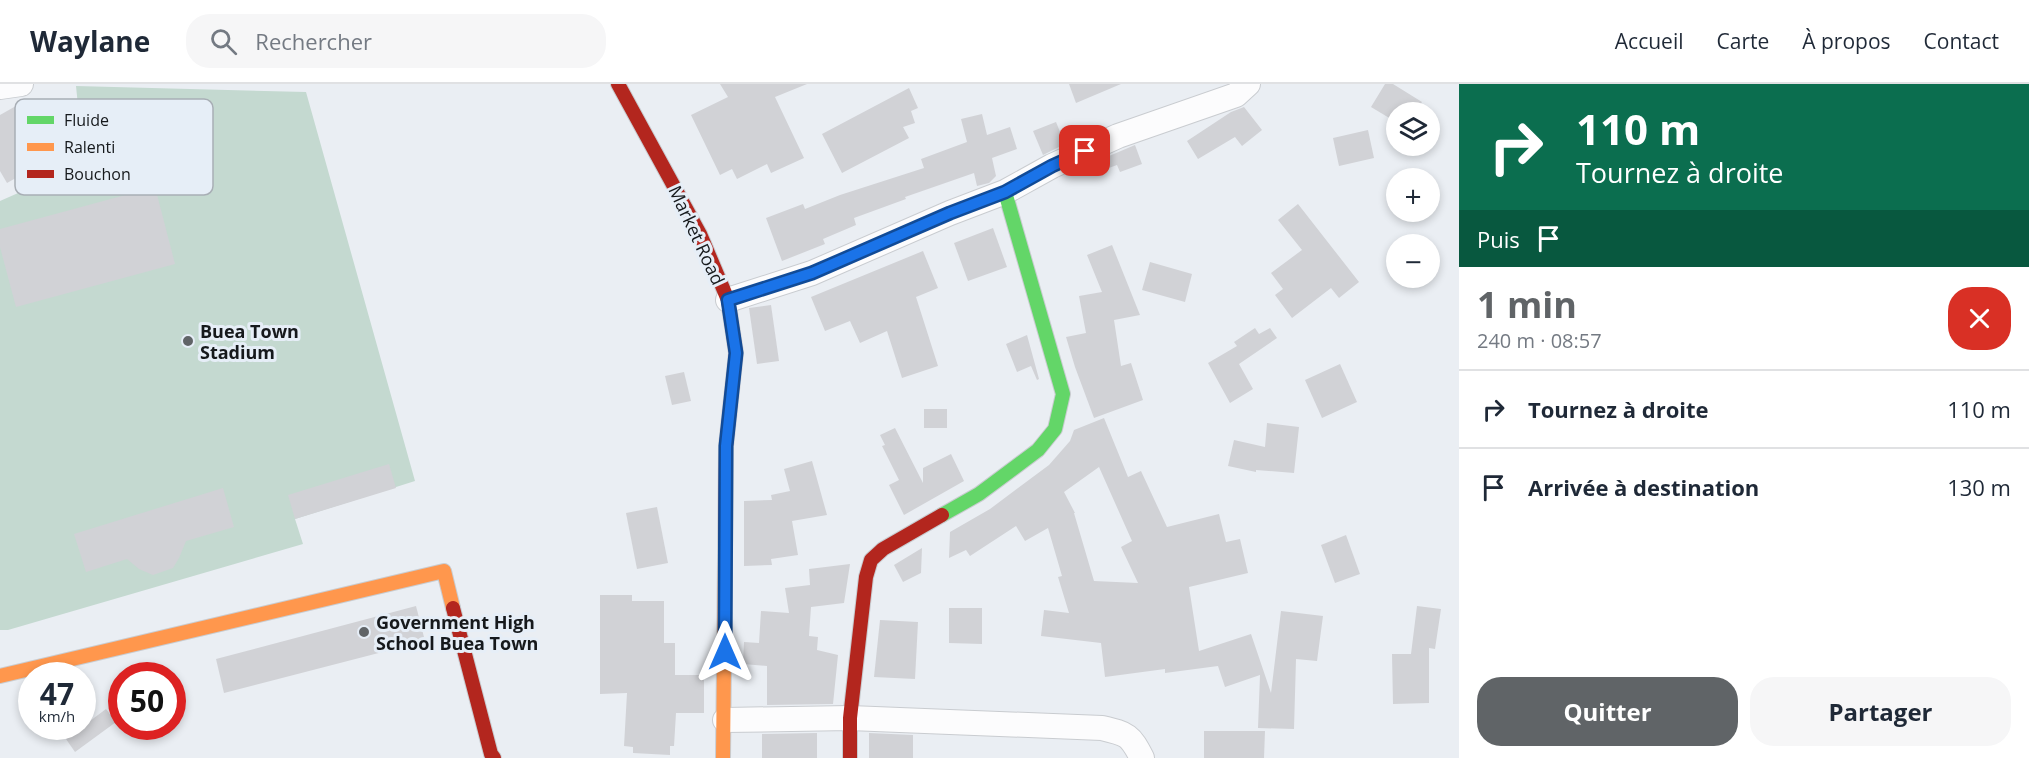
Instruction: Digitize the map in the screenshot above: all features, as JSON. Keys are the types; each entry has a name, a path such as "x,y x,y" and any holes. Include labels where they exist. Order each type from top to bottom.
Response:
{"street":[{"path":"0,87 21,84"},
{"name":"Market Road","path":"618,84 700,234 728,300 736,353 726,446 723,758"},
{"path":"728,300 812,273 950,213 1005,192 1052,166 1118,136 1236,95 1248,84"},
{"path":"850,758 850,718 866,577 871,560 883,549 979,494 1038,450 1055,429 1064,394 1005,192"},
{"path":"0,676 444,571 491,754 494,758"},
{"path":"725,720 850,718 1102,728 1118,731 1131,738 1142,758"}],"green space":[{"name":"Buea Town Stadium","path":"76,86 306,92 415,481 295,519 303,544 8,630 0,630 0,201 15,194 213,195 213,99 77,99"}],"building":[{"path":"720,84 807,84 775,97 804,158 771,173 767,164 737,179 732,169 720,175 691,115 728,97"},
{"path":"1069,84 1121,84 1076,103"},
{"path":"1385,84 1393,84 1422,102 1386,102 1386,116 1371,107"},
{"path":"909,88 918,108 911,111 915,123 903,127 909,138 842,173 822,134"},
{"path":"15,107 15,178 7,183 0,171 0,115"},
{"path":"1244,107 1262,130 1242,146 1235,137 1198,159 1187,141 1231,112"},
{"path":"982,114 987,135 1010,127 1017,149 992,158 996,176 989,183 977,186 974,173 905,197 906,199 854,218 856,225 823,239 825,244 782,261 766,218 803,204 805,209 840,195 924,168 921,159 967,142 961,119"},
{"path":"1056,122 1065,144 1043,155 1033,131"},
{"path":"1368,130 1374,158 1339,166 1333,138"},
{"path":"1135,145 1142,164 1120,172 1117,165 1106,169 1102,159"},
{"path":"125,195 157,195 175,264 16,307 0,247 0,229"},
{"path":"1298,204 1359,282 1339,298 1331,288 1292,318 1275,295 1283,289 1271,273 1302,250 1278,220"},
{"path":"993,228 1007,267 968,281 954,243"},
{"path":"1112,245 1140,315 1114,320 1121,366 1131,363 1143,400 1094,418 1066,337 1086,333 1079,296 1102,292 1087,255"},
{"path":"923,251 938,288 916,297 938,366 902,378 887,331 860,343 850,321 825,331 811,297"},
{"path":"1150,262 1192,274 1185,302 1142,290"},
{"path":"771,305 779,361 757,364 749,308"},
{"path":"1255,328 1259,334 1270,328 1277,338 1239,364 1253,389 1230,403 1208,363 1237,346 1234,342"},
{"path":"1027,335 1039,379 1037,380 1031,366 1017,372 1006,344"},
{"path":"1340,364 1357,402 1322,418 1305,380"},
{"path":"684,372 691,401 672,405 665,376"},
{"path":"924,409 947,409 947,428 924,428"},
{"path":"1104,418 1128,477 1141,471 1167,527 1219,514 1226,542 1240,539 1248,573 1189,587 1199,651 1251,634 1271,693 1281,611 1323,616 1317,661 1296,659 1294,729 1258,728 1260,675 1225,687 1218,666 1165,673 1165,669 1105,677 1101,643 1041,636 1044,610 1069,613 1058,577 1062,576 1048,528 1025,541 1016,526 970,556 966,550 949,558 950,532 990,509 1049,465 1070,441 1074,430","holes":["1099,467 1132,541 1121,547 1138,583 1094,581 1075,513 1064,492"]},
{"path":"1267,423 1299,427 1294,473 1256,470 1256,472 1228,466 1234,440 1265,447"},
{"path":"895,428 923,483 923,468 951,454 964,481 904,515 889,485 899,480 882,446 885,445 880,435"},
{"path":"812,461 827,515 792,521 798,555 771,559 772,565 744,566 744,501 772,500 771,495 790,491 784,469"},
{"path":"389,464 396,488 295,519 288,495"},
{"path":"223,488 234,527 186,541 173,568 153,575 139,569 127,559 86,572 74,534"},
{"path":"657,507 668,563 637,569 626,513"},
{"path":"1346,535 1360,574 1335,583 1321,545"},
{"path":"922,548 921,573 903,582 894,565"},
{"path":"850,564 844,603 811,607 809,636 818,637 817,650 838,655 833,704 767,705 767,666 743,664 744,642 759,643 761,611 789,613 785,588 810,585 809,569"},
{"path":"600,595 632,595 632,601 664,601 664,643 675,643 675,675 704,675 704,713 676,713 674,746 670,746 670,755 633,753 633,747 624,746 627,693 600,694"},
{"path":"416,606 425,641 224,693 216,659"},
{"path":"1417,606 1441,609 1435,649 1429,648 1429,703 1393,704 1392,654 1411,654"},
{"path":"949,608 982,608 982,644 949,643"},
{"path":"880,620 918,622 915,679 874,677"},
{"path":"106,709 108,712 108,728 96,737 96,716"},
{"path":"1204,731 1265,731 1264,758 1204,758"},
{"path":"817,733 817,758 762,758 762,734"},
{"path":"869,733 913,735 913,758 869,758"},
{"path":"67,740 91,740 75,752"}],"traffic: fast":[{"path":"942,515 979,494 1038,450 1055,429 1063,394 1005,192"}],"traffic: slow":[{"path":"723,758 725,558"},
{"path":"0,676 444,571 453,608"}],"traffic: jam":[{"path":"618,84 700,234 728,300 736,353 726,446 725,558"},
{"path":"850,758 850,718 866,577 871,560 883,549 942,515"},
{"path":"453,608 491,754 494,758"}],"place":[{"name":"Buea Town Stadium","path":"188,341"},
{"name":"Government High School Buea Town","path":"364,632"}],"route":[{"path":"725,652 726,446 736,353 728,300 812,273 950,213 1005,192 1085,151"}]}
